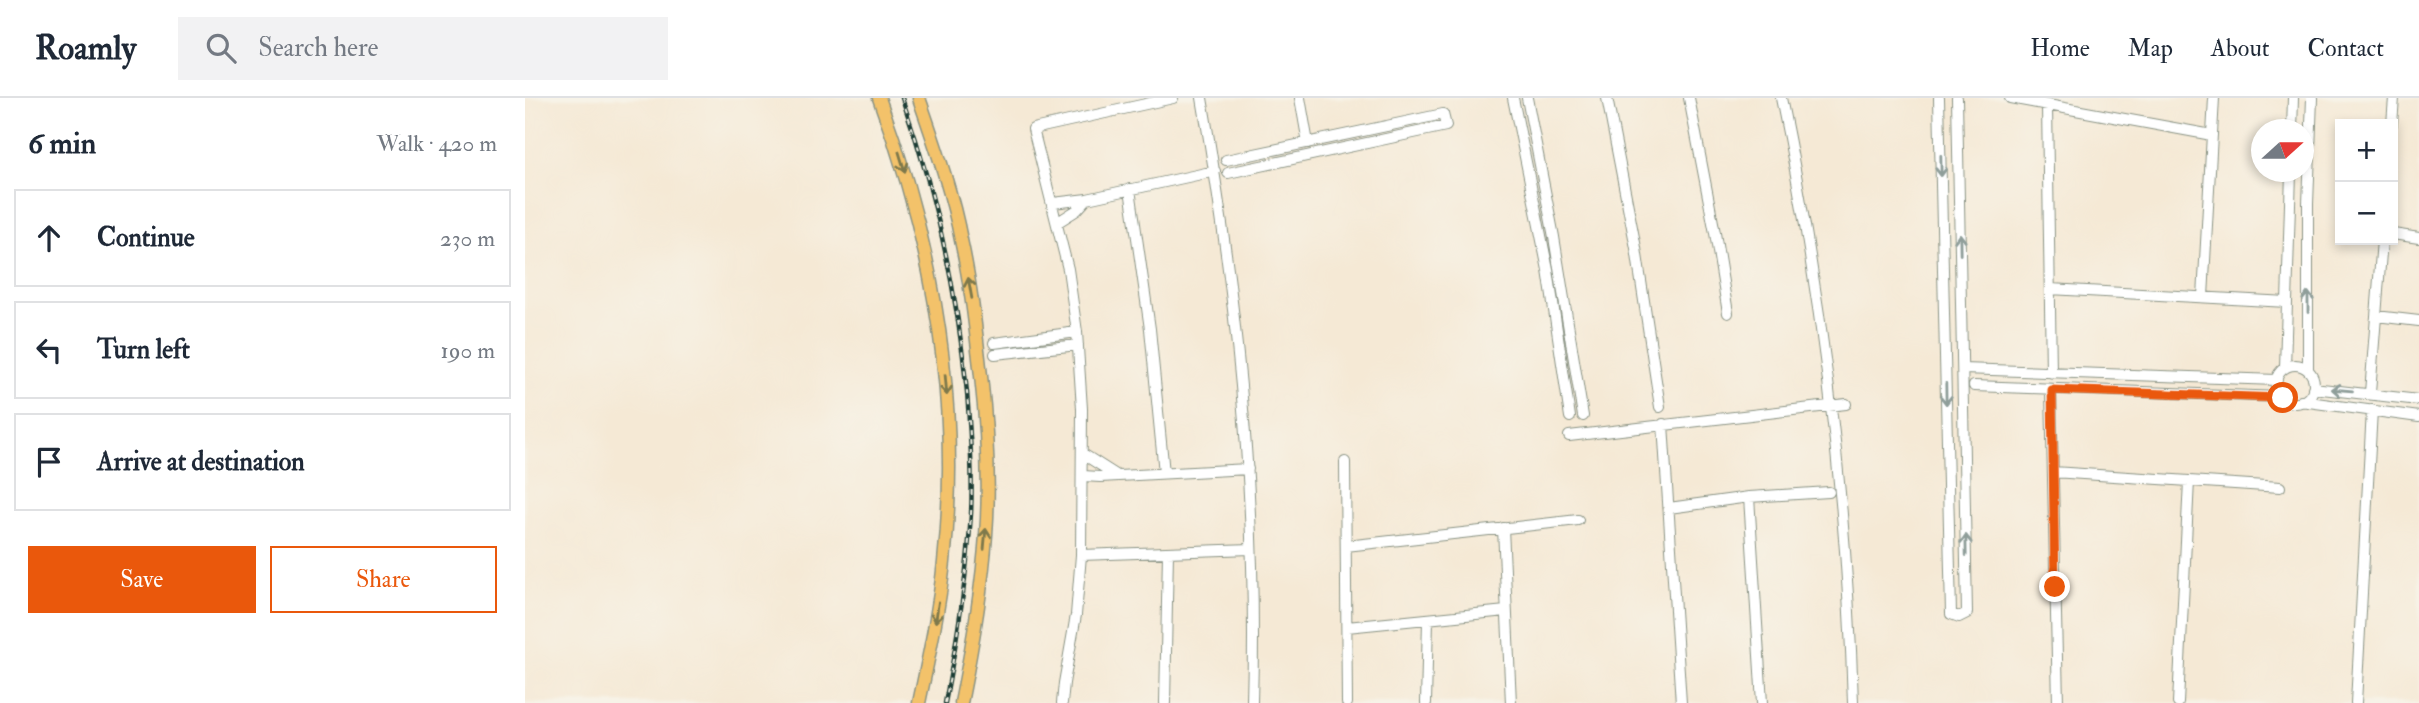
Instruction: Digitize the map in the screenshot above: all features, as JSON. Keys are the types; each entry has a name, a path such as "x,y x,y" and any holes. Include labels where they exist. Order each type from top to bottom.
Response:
{"main road":[{"path":"879,98 916,208 937,313 946,383 949,490 944,561 936,619 919,703"},
{"path":"919,98 948,187 961,238 971,294 985,415 988,461 986,536 961,703"}],"street":[{"path":"1117,98 1119,110"},
{"path":"1062,703 1063,683 1076,615 1081,555 1083,454 1078,345 1068,270 1058,222 1033,129 1173,98"},
{"path":"1202,98 1215,171 1236,330 1248,469 1252,703"},
{"path":"1300,98 1308,143"},
{"path":"1513,98 1546,258 1570,417"},
{"path":"1527,98 1554,237 1583,416"},
{"path":"1607,98 1636,248 1660,407"},
{"path":"1689,98 1728,313"},
{"path":"1781,98 1808,239 1830,405 1847,569 1853,703"},
{"path":"1939,98 1951,614 1959,617 1967,613 1957,98"},
{"path":"2010,98 2212,135"},
{"path":"2203,297 2214,98"},
{"path":"2292,119 2293,98"},
{"path":"2308,370 2308,204 2312,98"},
{"path":"2392,119 2394,98"},
{"path":"2047,105 2051,373"},
{"path":"1226,160 1443,114 1446,126 1228,173"},
{"path":"1266,152 1268,164"},
{"path":"1053,204 1215,171"},
{"path":"2282,397 2277,388 2277,380 2285,368 2291,182"},
{"path":"1130,189 1150,330 1164,472"},
{"path":"1058,222 1077,210 1087,199"},
{"path":"2398,235 2419,238"},
{"path":"2370,393 2382,245"},
{"path":"1943,289 1952,292 1961,289"},
{"path":"2050,289 2287,302"},
{"path":"2376,316 2419,321"},
{"path":"993,342 1077,332"},
{"path":"995,354 1078,345"},
{"path":"2285,368 2299,365 2308,370 2313,378 2313,388 2309,396 2301,401"},
{"path":"1963,369 2277,380"},
{"path":"1564,379 1577,378"},
{"path":"1974,386 2282,397 2289,401 2419,416"},
{"path":"2313,388 2419,400"},
{"path":"2052,390 2059,703"},
{"path":"1569,436 1846,404"},
{"path":"2355,703 2372,410"},
{"path":"1663,424 1681,703"},
{"path":"1083,454 1117,475"},
{"path":"1345,462 1347,703"},
{"path":"1083,476 1248,469"},
{"path":"2053,472 2280,487"},
{"path":"2178,703 2189,481"},
{"path":"1669,508 1749,497 1829,492"},
{"path":"1749,497 1762,703"},
{"path":"1346,546 1578,520"},
{"path":"1503,528 1511,703"},
{"path":"1081,555 1251,549"},
{"path":"1165,703 1168,552"},
{"path":"1347,627 1506,611"},
{"path":"1426,703 1428,619"}],"railway":[{"path":"902,98 935,207 951,280 968,407 971,514 961,609 945,703"}],"route":[{"path":"2055,587 2052,390 2283,398"}]}
